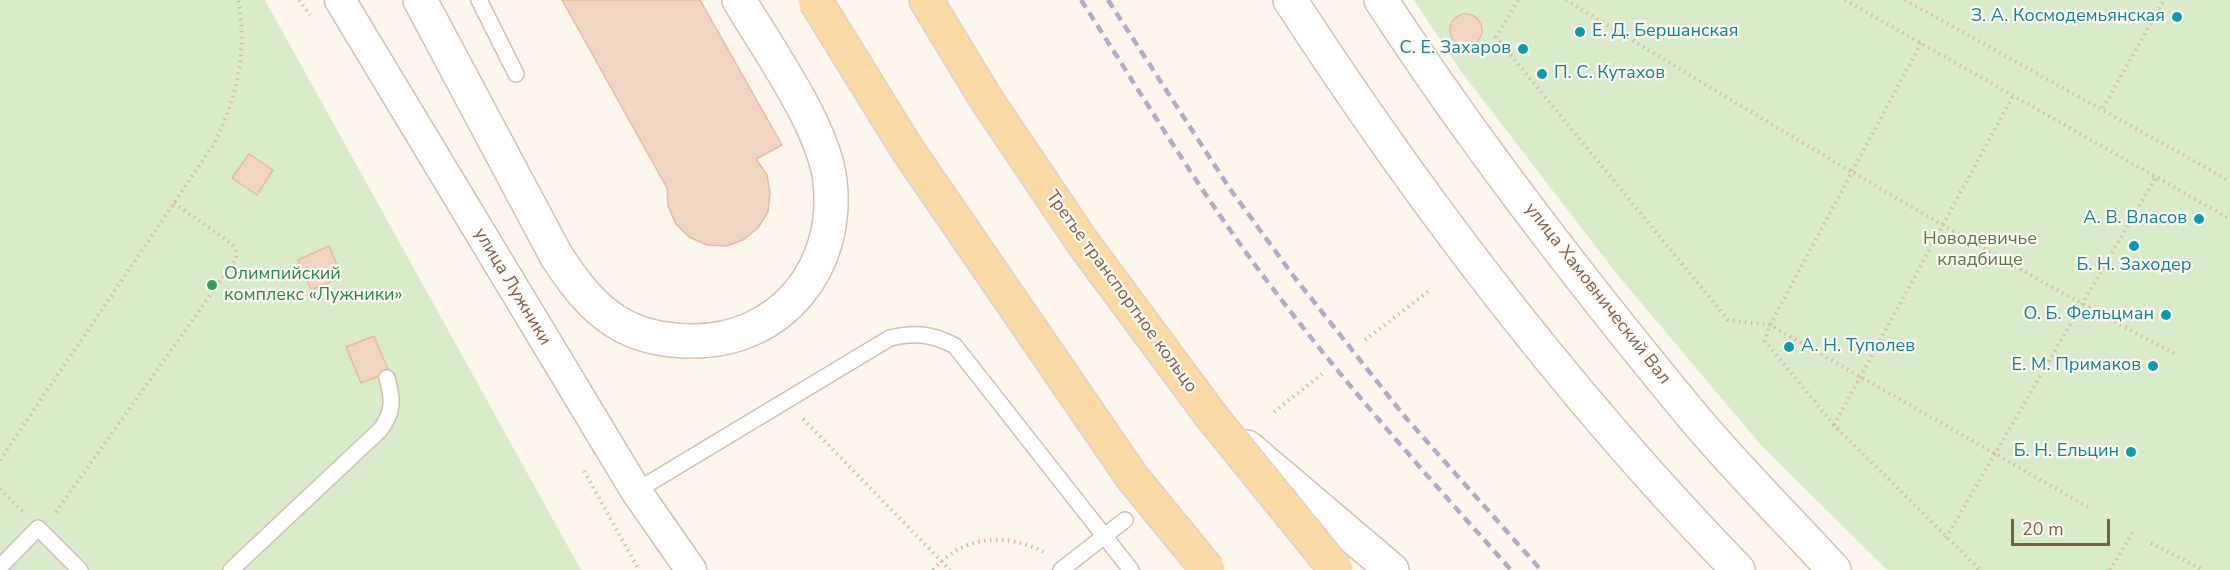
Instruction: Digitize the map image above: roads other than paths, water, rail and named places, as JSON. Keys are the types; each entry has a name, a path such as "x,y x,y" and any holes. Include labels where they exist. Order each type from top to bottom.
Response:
{"main road":[{"path":"420,0 557,257 573,281 600,309 632,330 654,338 704,341 732,337 755,328 776,315 797,296 813,275 826,241 831,215 831,183 826,153 739,0"},
{"path":"815,0 907,149 1126,467 1208,570"},
{"name":"Третье транспортное кольцо","path":"926,0 986,99 1083,243 1212,417 1336,570"},
{"path":"1290,0 1344,83 1485,276 1592,413 1738,570"},
{"name":"улица Хамовнический Вал","path":"1381,0 1422,63 1536,219 1696,420 1834,570"},
{"path":"1212,417 1392,570"}],"street":[{"name":"улица Лужники","path":"340,0 636,491 691,570"}],"lane":[{"path":"479,0 516,74"},
{"path":"636,491 890,338 908,334 940,338 955,346 1131,570"},
{"path":"231,570 380,430 393,399 387,378"},
{"path":"1062,569 1125,520"},
{"path":"0,567 40,530 80,570"}],"railway":[{"path":"1081,0 1200,186 1277,294 1362,400 1511,570"},
{"path":"1108,0 1230,189 1295,278 1406,418 1541,570"}],"place":[{"name":"З. А. Космодемьянская","path":"2177,17"},
{"name":"Е. Д. Бершанская","path":"1580,32"},
{"name":"С. Е. Захаров","path":"1523,49"},
{"name":"П. С. Кутахов","path":"1542,74"},
{"name":"А. В. Власов","path":"2199,219"},
{"name":"Б. Н. Заходер","path":"2134,246"},
{"name":"Олимпийский комплекс «Лужники»","path":"212,285"},
{"name":"О. Б. Фельцман","path":"2166,315"},
{"name":"А. Н. Туполев","path":"1789,347"},
{"name":"Е. М. Примаков","path":"2153,366"},
{"name":"Б. Н. Ельцин","path":"2131,452"}],"park label":[{"name":"Новодевичье кладбище","path":"1980,250"}]}
